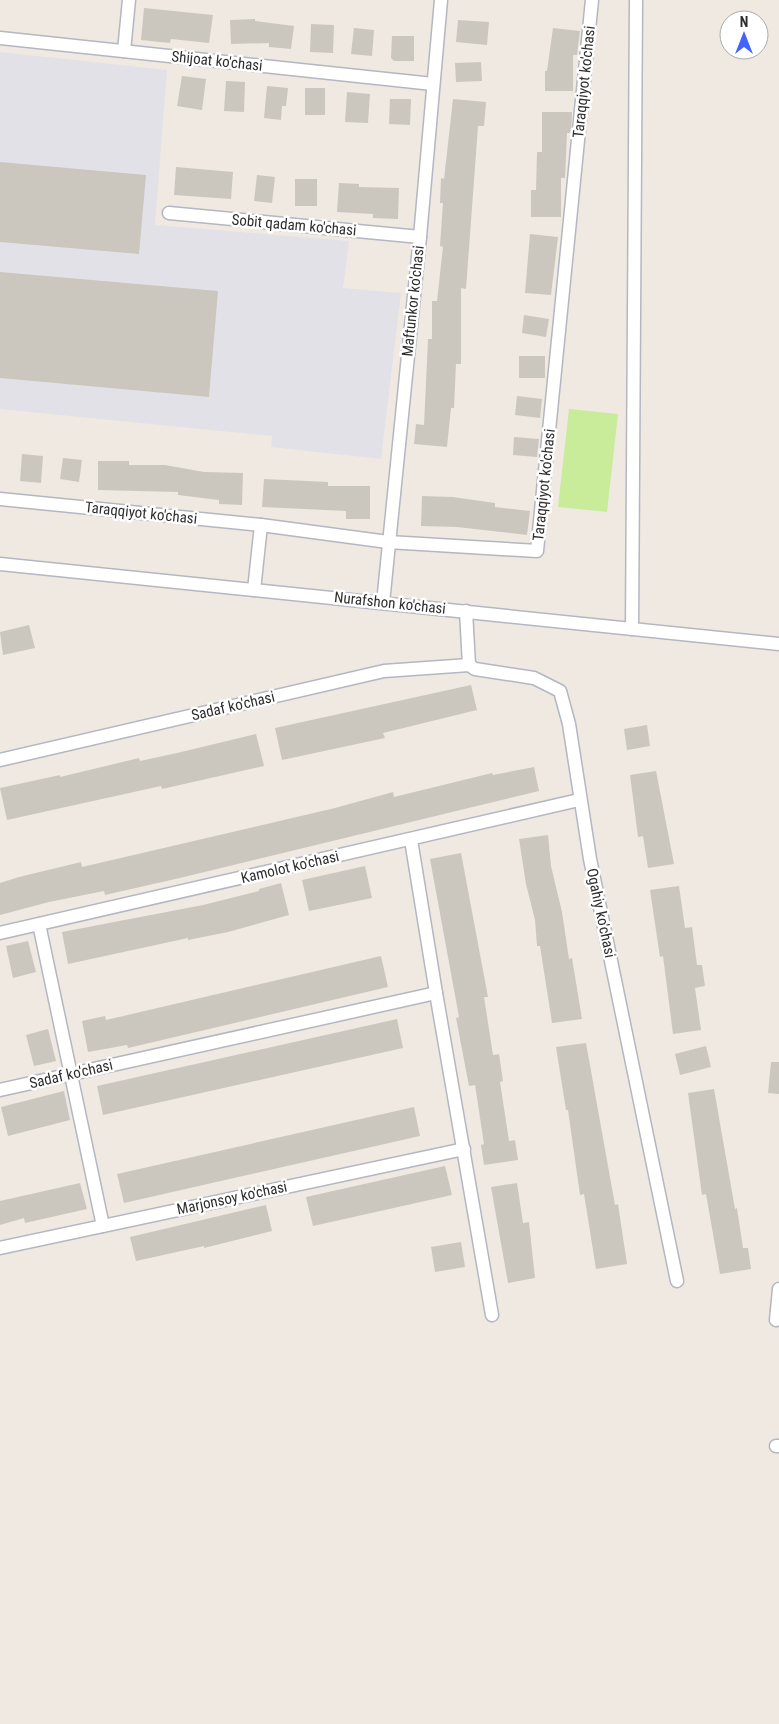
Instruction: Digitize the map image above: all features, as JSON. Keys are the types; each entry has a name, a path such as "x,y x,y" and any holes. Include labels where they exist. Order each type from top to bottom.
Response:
{"street":[{"path":"124,50 129,0"},
{"name":"Maftunkor ko'chasi","path":"383,603 420,237 440,0"},
{"name":"Taraqqiyot ko'chasi","path":"0,499 261,525 388,542 537,552 592,0"},
{"path":"632,629 636,0"},
{"name":"Shijoat ko'chasi","path":"0,38 433,84"},
{"name":"Sobit qadam ko'chasi","path":"169,213 420,237"},
{"path":"254,590 261,525"},
{"name":"Nurafshon ko'chasi","path":"0,564 779,644"},
{"path":"466,611 469,664"},
{"name":"Sadaf ko'chasi","path":"0,760 384,672 469,664"},
{"name":"Ogahiy ko'chasi","path":"469,664 476,669 534,678 560,691 569,724 579,800 677,1281"},
{"name":"Kamolot ko'chasi","path":"0,933 579,800"},
{"path":"411,840 492,1315"},
{"path":"39,924 103,1226"},
{"name":"Sadaf ko'chasi","path":"0,1090 436,993"},
{"name":"Marjonsoy ko'chasi","path":"0,1248 464,1148"},
{"path":"776,1320 779,1289"}],"shaded area":[{"path":"0,52 167,70 155,225 349,241 343,288 401,293 381,459 271,447 272,436 0,409"}],"green space":[{"path":"569,409 618,414 607,512 558,507"}],"building":[{"path":"144,8 213,15 209,43 171,39 170,43 141,40"},
{"path":"255,19 255,21 294,26 291,49 269,47 269,43 231,44 230,20"},
{"path":"458,20 489,22 487,45 456,42"},
{"path":"311,24 334,25 333,53 310,52"},
{"path":"354,28 374,30 372,56 351,54"},
{"path":"553,28 580,31 577,55 573,55 573,91 545,91 545,71 547,71"},
{"path":"392,36 414,36 414,61 394,61 391,58"},
{"path":"481,62 482,81 456,82 455,63"},
{"path":"182,76 206,79 202,110 177,106"},
{"path":"226,81 245,82 244,112 224,111"},
{"path":"267,86 288,88 286,106 282,106 281,120 264,118"},
{"path":"305,88 325,88 325,115 305,115"},
{"path":"347,92 370,94 368,123 345,122"},
{"path":"390,99 411,99 410,125 389,124"},
{"path":"453,99 486,102 484,126 478,126 466,289 461,288 461,364 456,364 454,408 451,408 447,447 414,444 416,424 424,425 428,339 432,339 432,301 437,301 443,247 440,246 443,203 440,203 441,178 444,179"},
{"path":"542,112 572,112 571,133 567,133 565,178 561,178 561,217 531,217 531,190 536,190 537,152 542,152"},
{"path":"0,162 146,175 139,254 0,242"},
{"path":"176,167 233,172 231,199 174,195"},
{"path":"257,175 275,177 272,203 254,201"},
{"path":"295,179 317,179 317,206 295,206"},
{"path":"339,183 359,184 359,187 399,188 398,219 373,218 373,214 337,212"},
{"path":"530,234 558,237 551,295 525,293"},
{"path":"0,272 218,291 209,397 0,378"},
{"path":"524,315 549,319 546,337 522,333"},
{"path":"519,356 545,356 545,378 519,378"},
{"path":"517,396 542,399 540,418 515,415"},
{"path":"514,437 539,439 537,457 513,455"},
{"path":"22,454 43,456 41,483 20,481"},
{"path":"63,458 82,460 79,482 60,479"},
{"path":"98,461 129,461 129,465 165,465 204,472 243,473 242,505 219,504 219,500 178,495 178,492 98,490"},
{"path":"264,479 328,482 328,486 370,486 370,519 346,519 346,511 262,507"},
{"path":"422,496 453,497 495,503 495,507 530,511 527,535 457,527 421,526"},
{"path":"29,625 35,648 3,655 0,632"},
{"path":"471,685 477,710 383,733 385,738 282,760 275,728"},
{"path":"647,725 650,746 627,750 624,729"},
{"path":"256,734 264,766 162,789 161,786 7,820 0,788 60,775 60,777 139,758 140,761"},
{"path":"534,767 539,791 184,877 105,895 104,891 49,902 0,915 0,883 19,877 81,862 82,867 335,808 393,792 394,797 492,773 493,775"},
{"path":"656,771 674,864 648,868 643,836 638,837 630,775"},
{"path":"548,835 551,866 562,912 569,959 572,958 582,1019 552,1023 540,946 537,946 535,920 526,884 519,839"},
{"path":"461,853 488,997 484,997 493,1055 499,1054 503,1081 500,1082 509,1141 515,1140 518,1160 484,1165 481,1145 484,1144 475,1085 469,1086 456,1018 459,1017 430,859"},
{"path":"365,866 372,898 309,911 302,880"},
{"path":"281,883 289,915 228,932 188,940 188,938 68,964 62,932 203,905 259,891 259,889"},
{"path":"679,886 685,928 692,927 697,965 702,965 705,986 695,988 701,1030 673,1034 663,956 660,957 650,890"},
{"path":"28,941 36,972 13,978 6,946"},
{"path":"381,956 388,987 128,1048 127,1045 88,1052 82,1021 105,1016 106,1020"},
{"path":"397,1019 403,1048 103,1115 97,1086"},
{"path":"48,1029 56,1061 34,1066 26,1035"},
{"path":"586,1043 615,1205 618,1204 627,1264 596,1269 584,1194 580,1195 568,1110 566,1110 556,1047"},
{"path":"706,1046 711,1067 680,1075 675,1054"},
{"path":"771,1062 779,1062 779,1094 768,1093"},
{"path":"714,1089 743,1248 748,1248 751,1269 720,1274 706,1194 702,1195 688,1093"},
{"path":"64,1091 70,1120 8,1136 1,1107"},
{"path":"414,1107 420,1136 124,1203 117,1174"},
{"path":"445,1166 452,1195 313,1226 306,1197"},
{"path":"80,1183 87,1209 25,1223 24,1218 0,1225 0,1201"},
{"path":"517,1183 523,1223 529,1222 535,1278 508,1283 491,1187"},
{"path":"266,1205 272,1231 204,1248 204,1246 136,1261 130,1237"},
{"path":"461,1242 465,1267 435,1272 431,1247"}]}
